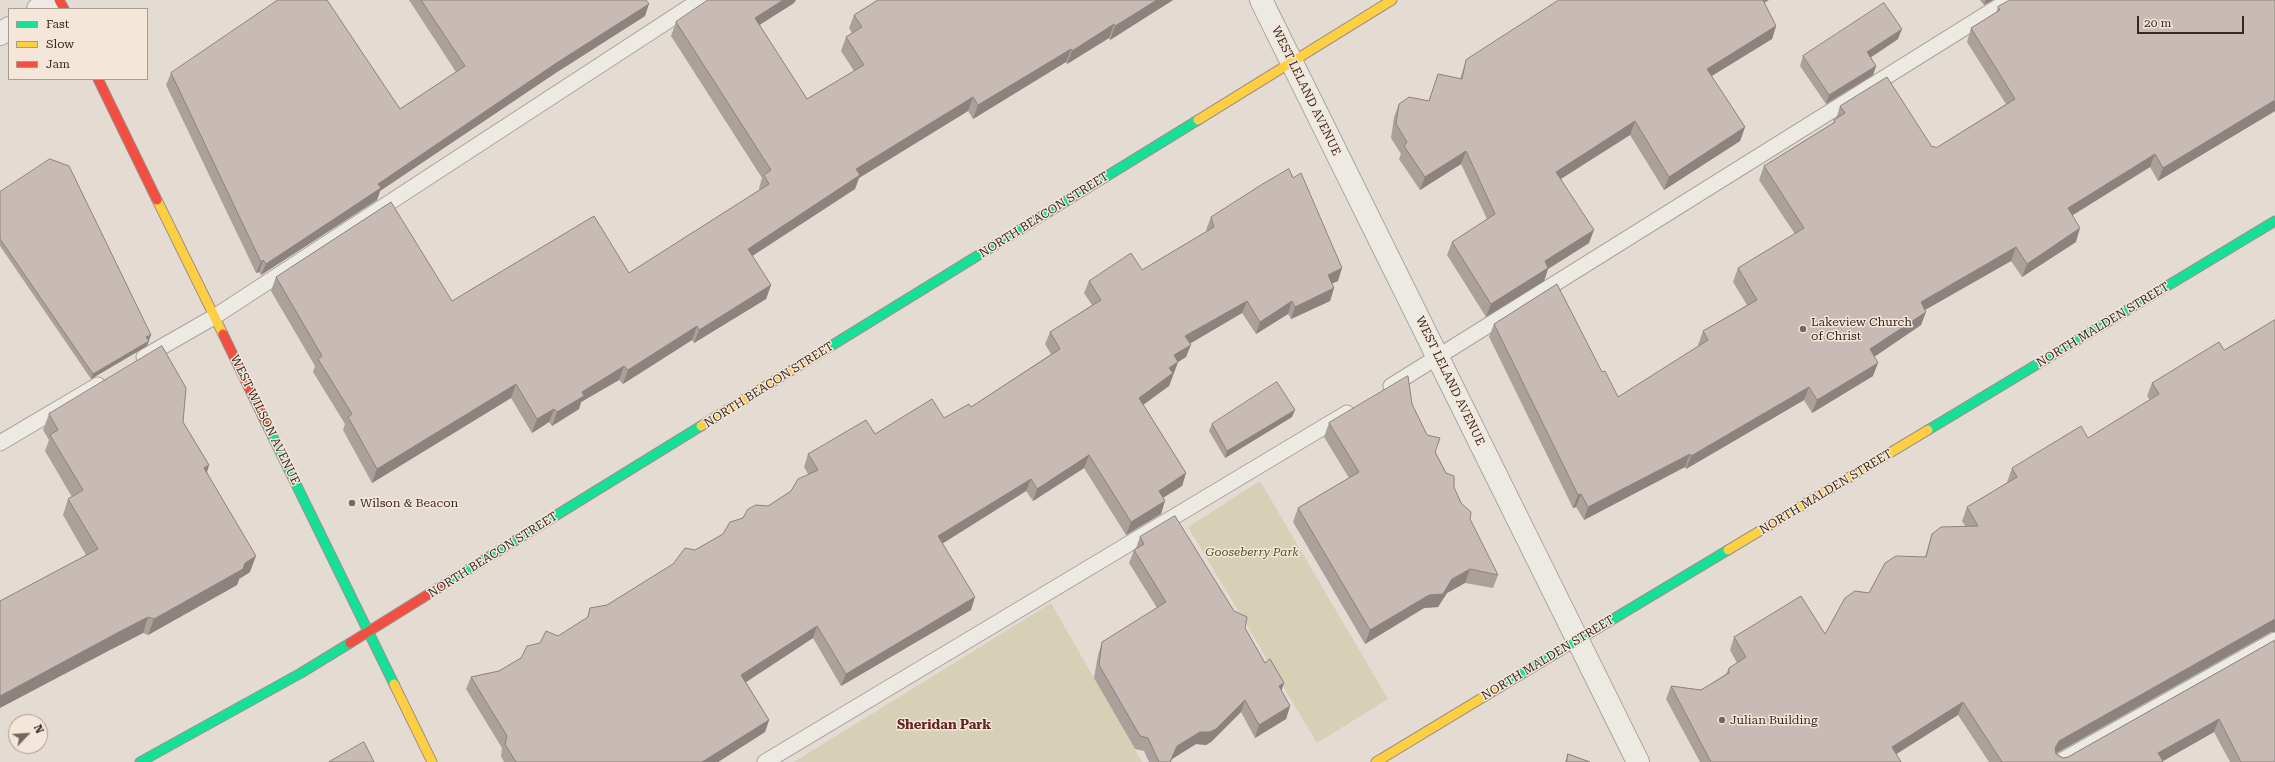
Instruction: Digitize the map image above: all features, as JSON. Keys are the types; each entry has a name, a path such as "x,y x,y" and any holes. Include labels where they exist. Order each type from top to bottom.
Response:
{"street":[{"path":"39,8 51,0"},
{"name":"WEST LELAND AVENUE","path":"1261,0 1638,762"},
{"name":"NORTH BEACON STREET","path":"140,762 301,673 1392,0"},
{"name":"WEST WILSON AVENUE","path":"98,80 432,762"},
{"name":"NORTH MALDEN STREET","path":"1376,762 2275,221"}],"lane":[{"path":"135,363 214,317 700,0"},
{"path":"1380,393 2009,0"},
{"path":"0,442 108,379"},
{"path":"765,762 1360,405"},
{"path":"2059,762 2275,640"}],"green space":[{"name":"Gooseberry Park","path":"1260,481 1388,699 1317,743 1188,527"},
{"path":"1051,603 1142,762 794,762"}],"building":[{"path":"278,0 327,0 400,109 465,66 421,0 646,0 649,4 558,62 378,184 381,188 266,264 263,260 261,262 171,73"},
{"path":"708,0 783,0 755,18 807,99 864,65 846,37 862,27 854,15 878,0 1157,0 1115,26 1114,24 1072,51 1071,49 978,105 973,97 856,169 860,175 748,249 771,285 699,330 697,326 628,370 624,366 582,392 584,396 557,412 554,409 537,419 516,384 377,469 348,417 352,414 318,359 322,356 276,277 391,202 452,301 594,216 629,273 769,184 764,175 771,170 676,22"},
{"path":"1559,0 1763,0 1776,26 1707,69 1745,127 1669,177 1635,121 1556,172 1594,230 1545,261 1548,268 1491,304 1452,242 1495,214 1466,151 1425,177 1404,146 1407,142 1396,124 1399,104 1409,97 1429,101 1438,74 1462,79 1466,60"},
{"path":"2010,0 2275,0 2275,100 2163,168 2155,154 2068,208 2080,228 2027,264 2016,247 1921,302 1926,312 1870,349 1878,363 1817,400 1809,387 1691,456 1690,454 1588,507 1581,494 1578,495 1494,324 1557,284 1602,372 1605,371 1618,397 1708,340 1703,331 1757,300 1738,268 1804,228 1764,166 1835,122 1834,120 1845,113 1840,106 1887,77 1932,147 1934,146 1936,148 2015,99 1971,28 2000,10 1998,7"},
{"path":"1884,3 1902,29 1867,52 1876,66 1829,95 1803,56"},
{"path":"50,159 69,166 151,335 146,337 149,341 93,374 0,239 0,192"},
{"path":"1289,169 1293,178 1301,173 1342,268 1328,275 1334,288 1295,307 1292,301 1260,322 1247,301 1185,336 1191,345 1174,355 1178,362 1169,368 1173,373 1139,398 1186,473 1159,491 1165,501 1131,522 1089,455 1037,489 1031,479 938,536 975,597 846,674 817,626 741,675 769,720 702,762 516,762 505,744 507,736 471,677 499,671 521,658 527,646 540,643 546,631 558,636 588,617 590,608 607,605 673,564 685,548 695,550 723,534 730,522 743,518 748,509 756,505 768,506 791,491 798,479 818,470 808,454 866,420 875,434 932,399 944,418 969,404 971,407 1060,349 1050,332 1101,300 1089,281 1131,253 1142,270 1214,227 1211,217"},
{"path":"2275,320 2275,619 2059,741 2055,748 2056,754 2063,758 2068,757 2275,640 2275,762 2241,762 2219,719 2158,753 2163,761 2161,762 2002,762 1963,702 1892,747 1901,762 1711,762 1671,686 1701,690 1729,673 1729,668 1746,657 1734,637 1801,596 1825,634 1845,598 1855,591 1869,593 1885,563 1896,556 1926,557 1932,534 1941,527 1978,526 1967,507 2017,477 2012,468 2081,426 2088,438 2159,394 2152,383 2219,342 2224,350"},
{"path":"162,346 186,388 183,422 209,465 204,468 256,556 245,563 243,569 154,619 148,617 0,696 0,601 98,549 68,499 83,490 50,435 58,430 49,414"},
{"path":"1408,376 1412,404 1427,435 1440,438 1435,452 1446,473 1454,476 1454,487 1461,503 1471,512 1470,519 1498,575 1470,569 1452,579 1443,594 1429,595 1370,630 1298,508 1359,472 1329,423"},
{"path":"1277,382 1295,410 1227,451 1212,424"},
{"path":"1175,516 1234,611 1247,617 1245,628 1265,663 1270,659 1284,683 1279,686 1290,706 1259,725 1245,700 1216,729 1210,732 1200,732 1177,746 1170,762 1159,762 1148,738 1140,736 1099,665 1102,642 1166,602 1134,550 1144,544 1140,537"},
{"path":"364,742 374,762 329,762"},
{"path":"1568,754 1590,762 1567,762"}],"traffic: fast":[{"path":"826,349 1198,120"},
{"path":"1928,430 2275,221"},
{"path":"265,421 394,684"},
{"path":"440,587 701,426"},
{"path":"1500,687 1728,550"},
{"path":"140,762 301,673 350,643"}],"traffic: slow":[{"path":"1198,120 1392,0"},
{"path":"157,200 223,334"},
{"path":"701,426 826,349"},
{"path":"1728,550 1928,430"},
{"path":"394,684 432,762"},
{"path":"1376,762 1500,687"}],"traffic: jam":[{"path":"59,0 63,8"},
{"path":"98,80 157,200"},
{"path":"223,334 265,421"},
{"path":"350,643 440,587"}],"place":[{"name":"Lakeview Church of Christ","path":"1803,329"},
{"name":"Wilson & Beacon","path":"352,503"},
{"name":"Julian Building","path":"1722,720"}],"district":[{"name":"Sheridan Park","path":"944,725"}]}
